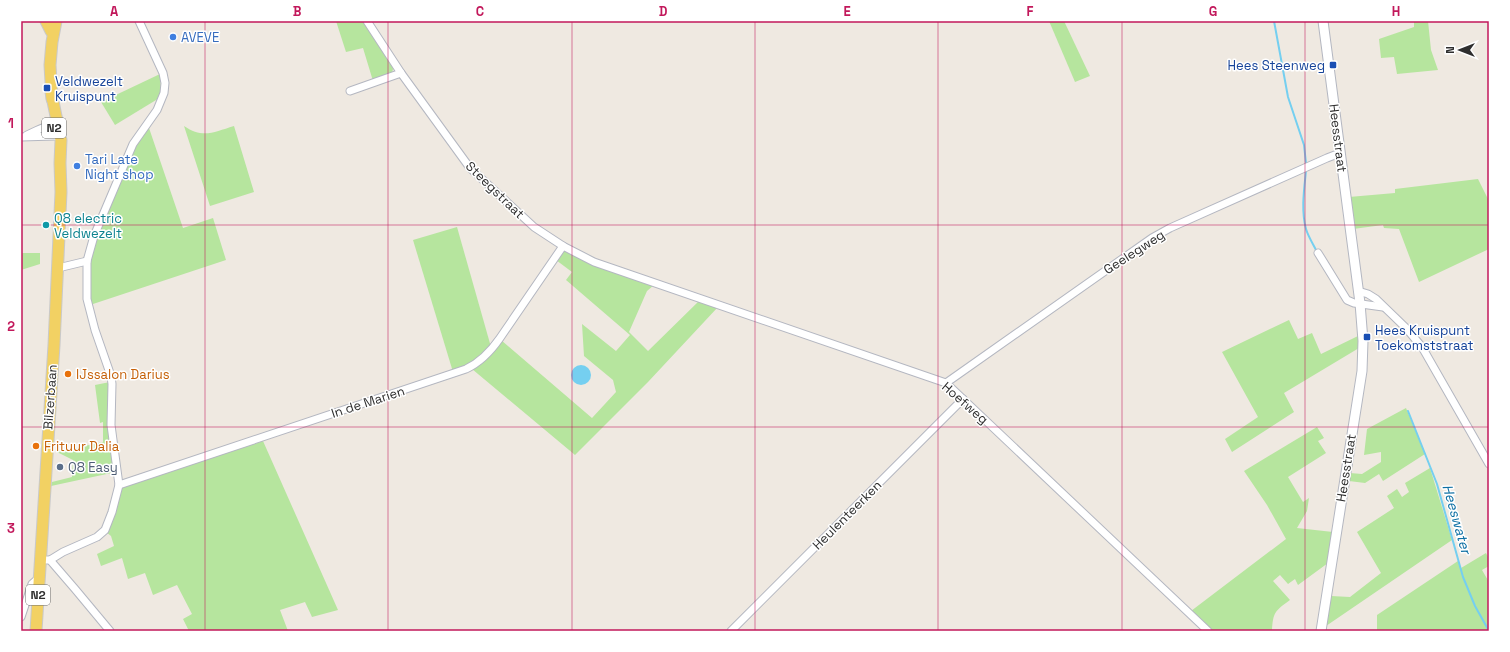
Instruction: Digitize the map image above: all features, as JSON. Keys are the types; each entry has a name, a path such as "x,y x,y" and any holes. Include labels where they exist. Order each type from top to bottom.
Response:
{"main road":[{"name":"Bilzerbaan","path":"36,631 39,578 45,559 61,192 57,130 50,71 51,27"}],"street":[{"path":"110,631 75,588 45,559 97,537 105,530 112,512 119,485 111,425 111,376 95,330 88,304 87,261 94,236 133,144 157,110 164,93 165,83 163,73 139,21"},
{"name":"Steegstraat","path":"367,21 401,74 470,168 534,227 563,246 594,262 656,284"},
{"name":"Heesstraat","path":"1321,631 1362,371 1363,341 1360,304 1323,21"},
{"path":"350,91 401,74"},
{"path":"23,136 57,130"},
{"path":"23,136 57,130"},
{"name":"Geelegweg","path":"946,383 1152,238 1170,228 1340,153"},
{"name":"In de Marien","path":"119,485 406,390 466,369 476,364 490,352 563,246"},
{"path":"1318,253 1347,300 1354,304 1383,307"},
{"path":"58,268 87,261"},
{"name":"Hoefweg","path":"656,284 946,383 1208,631"},
{"path":"1358,291 1368,294 1376,299 1406,328 1422,347 1489,464"},
{"name":"Heulenteerken","path":"731,631 963,399"},
{"path":"21,616 32,584 39,578"}],"green space":[{"path":"336,21 363,21 392,64 392,73 373,81 363,48 346,52"},
{"path":"1049,21 1064,21 1090,76 1075,82"},
{"path":"1414,21 1428,21 1431,50 1438,70 1397,74 1394,57 1381,58 1379,39 1414,27"},
{"path":"160,74 161,97 115,125 101,102"},
{"path":"148,125 183,228 213,218 226,260 90,305 89,261 97,235 133,149"},
{"path":"184,126 197,132 209,133 234,126 254,192 210,206"},
{"path":"1478,179 1489,201 1489,249 1419,282 1399,229 1384,228 1383,225 1353,229 1349,197 1395,193 1395,189"},
{"path":"457,227 491,347 483,357 453,372 413,240"},
{"path":"565,251 654,285 647,291 629,332 648,351 700,300 718,307 648,382 575,455 472,369 501,340 592,418 616,392 613,380 584,356 582,324 616,351 630,335 566,280 572,272 556,260 562,252"},
{"path":"40,253 40,264 21,270 21,254"},
{"path":"1289,320 1298,339 1312,333 1321,354 1358,336 1359,348 1284,393 1294,412 1232,452 1225,439 1258,417 1222,352"},
{"path":"110,382 116,472 51,486 52,482 72,477 73,460 57,452 103,442 103,422 100,423 95,385"},
{"path":"1406,408 1425,454 1383,481 1379,474 1365,483 1349,481 1350,473 1362,474 1381,462 1381,452 1364,455 1367,429"},
{"path":"1317,427 1324,438 1318,441 1326,453 1288,477 1303,502 1309,498 1307,511 1297,528 1333,532 1328,563 1298,585 1295,579 1288,584 1280,575 1273,581 1290,600 1276,612 1273,620 1272,631 1210,631 1191,611 1286,539 1267,505 1244,471"},
{"path":"263,441 338,610 312,617 305,602 280,610 288,631 189,631 183,619 192,614 177,585 153,595 145,573 128,579 122,558 101,566 97,554 114,546 111,536 106,532 120,490 126,485"},
{"path":"1430,468 1452,540 1326,626 1331,596 1350,597 1381,573 1357,532 1394,508 1387,496 1397,489 1402,497 1409,492 1405,483"},
{"path":"1486,553 1489,559 1489,566 1482,570 1489,582 1489,631 1377,631 1377,615 1458,561 1461,568"}],"water":[{"path":"581,365 588,368 591,375 588,382 581,385 574,382 571,375 574,368"}],"waterway":[{"name":"Heeswater","path":"1274,21 1288,97 1304,145 1306,163"},
{"name":"Heeswater","path":"1306,171 1303,200 1304,222 1317,252"},
{"name":"Heeswater","path":"1408,411 1437,484 1463,577 1475,606 1489,631"}],"place":[{"name":"AVEVE","path":"173,37"},
{"name":"Hees Steenweg","path":"1333,65"},
{"name":"Veldwezelt Kruispunt","path":"47,88"},
{"name":"Tari Late Night shop","path":"77,166"},
{"name":"Q8 electric Veldwezelt","path":"46,225"},
{"name":"Hees Kruispunt Toekomststraat","path":"1367,337"},
{"name":"IJssalon Darius","path":"68,374"},
{"name":"Frituur Dalia","path":"36,446"},
{"name":"Q8 Easy","path":"60,467"}]}
